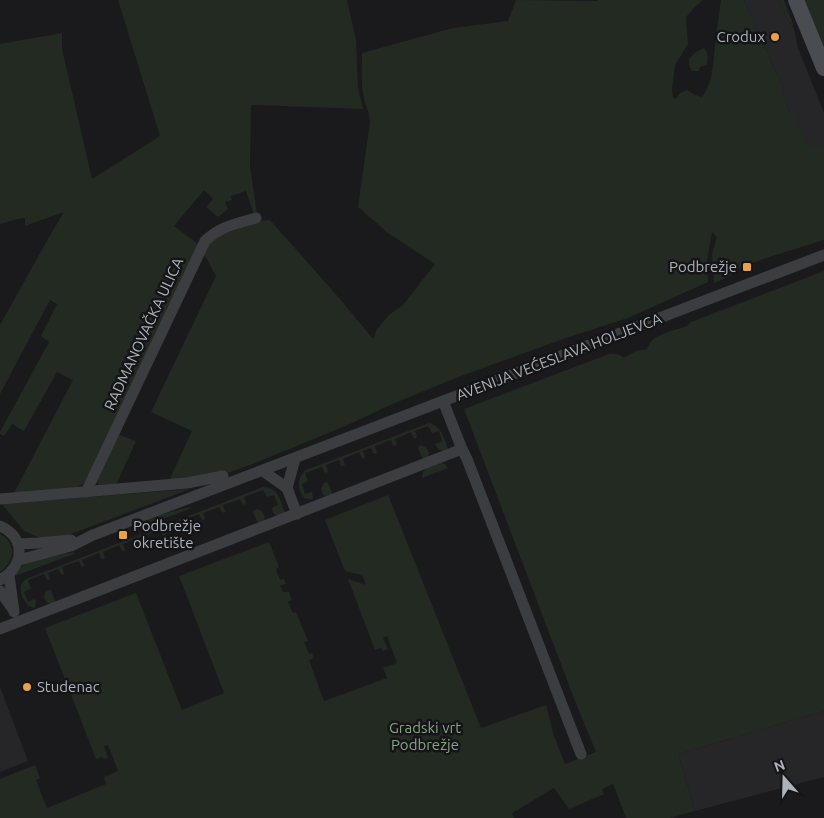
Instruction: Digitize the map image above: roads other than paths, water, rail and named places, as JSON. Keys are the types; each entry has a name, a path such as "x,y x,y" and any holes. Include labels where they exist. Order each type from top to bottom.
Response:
{"street":[{"path":"796,0 824,68"},
{"name":"RADMANOVAČKA ULICA","path":"86,492 205,241 213,233 225,227 256,218"},
{"name":"AVENIJA VEĆESLAVA HOLJEVCA","path":"19,560 71,546 94,535 824,255"},
{"path":"443,402 467,459 581,754"},
{"path":"0,629 16,617 297,514 462,449"},
{"path":"287,488 295,459"},
{"path":"263,471 287,488 297,514"},
{"path":"0,499 187,483 223,476"},
{"path":"0,526 13,536 18,544 19,560 15,568 4,577 16,617"},
{"name":"AVENIJA VEĆESLAVA HOLJEVCA","path":"18,544 69,540 94,535"},
{"path":"0,591 16,617"}],"place":[{"name":"Crodux","path":"775,37"},
{"name":"Podbrežje","path":"747,267"},
{"name":"Podbrežje okretište","path":"123,535"},
{"name":"Studenac","path":"27,687"}],"park label":[{"name":"Gradski vrt Podbrežje","path":"425,736"}]}
